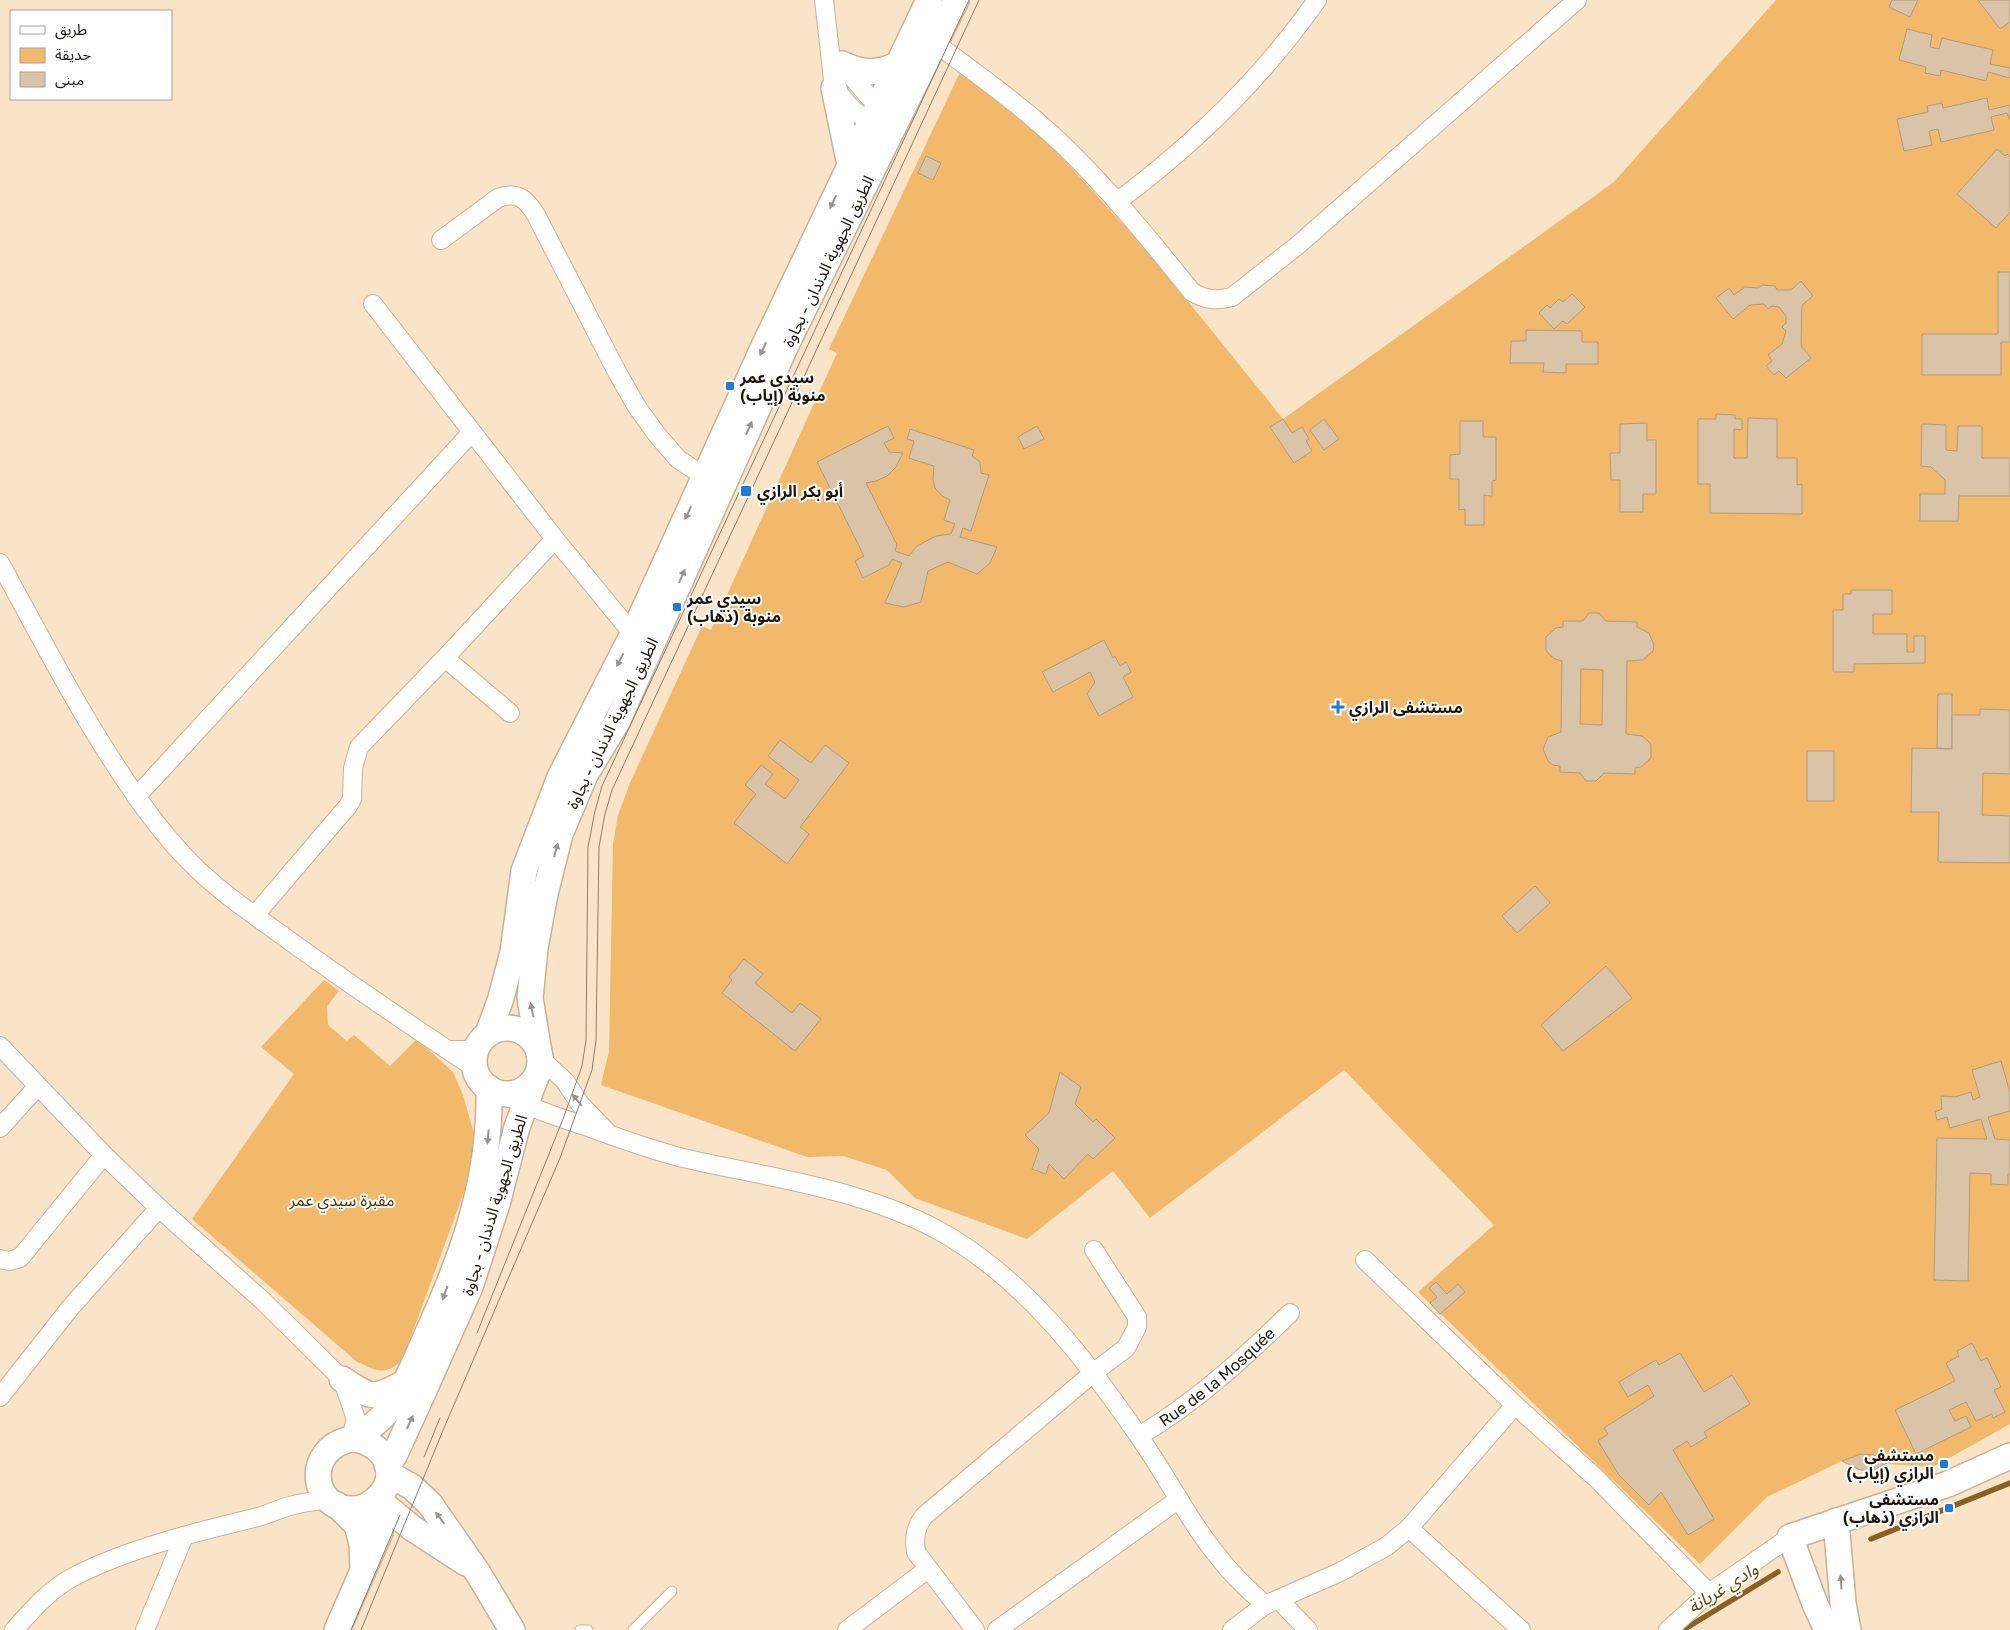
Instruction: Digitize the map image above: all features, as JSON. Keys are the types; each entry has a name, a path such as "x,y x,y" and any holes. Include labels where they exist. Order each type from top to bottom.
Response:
{"main road":[{"name":"الطريق الجهوية الدندان - بجاوة","path":"353,1439 394,1404 406,1382 442,1303 478,1200 486,1160 490,1116 488,1083 474,1059 501,998 512,952 524,871 560,778 642,639 786,345 885,120 897,66 929,0"},
{"name":"الطريق الجهوية الدندان - بجاوة","path":"388,1470 470,1287 494,1212 517,1127 526,1106 537,1069 530,998 535,948 545,894 560,834 586,775 617,722 642,639 704,477 850,165 885,120 935,43 956,0"},
{"path":"842,64 864,72 884,71 897,66"},
{"path":"834,88 850,165"},
{"path":"484,1038 506,1028 516,1029 532,1039 538,1048 537,1069 527,1087 517,1092 488,1083"},
{"path":"342,1379 370,1395 383,1395 406,1382"},
{"path":"362,1576 363,1558 356,1524 333,1502 319,1483 318,1474 319,1463 328,1450 340,1441 353,1439 372,1445 379,1451 388,1470 412,1487 430,1504 478,1573 512,1630"},
{"path":"1827,1630 1815,1604 1790,1537 1948,1484 2010,1456"},
{"path":"333,1502 353,1509 373,1502 382,1492 388,1470"},
{"path":"373,1502 440,1545 478,1573"},
{"path":"336,1630 362,1576 380,1532 373,1502"},
{"path":"1836,1521 1843,1603 1848,1630"},
{"path":"380,1532 412,1528"}],"street":[{"path":"824,0 834,88 852,110 885,120"},
{"path":"1118,201 1150,178 1246,87 1303,21 1317,0"},
{"path":"935,43 1026,112 1060,142 1118,201 1192,292 1202,298 1211,300 1232,297 1298,245 1577,0"},
{"path":"828,40 842,64 885,120"},
{"path":"441,240 498,198 506,195 515,195 524,199 536,215 637,407 678,459 704,477"},
{"path":"374,304 555,539 642,639"},
{"path":"136,797 472,432"},
{"path":"255,915 348,806 352,799 353,768 359,747 445,658 555,539"},
{"path":"0,563 86,718 136,797 190,862 214,884 342,979 448,1050 488,1083 526,1106 679,1157 835,1192 878,1204 917,1219 951,1238 1008,1280 1040,1310 1093,1373 1139,1436 1220,1560 1237,1579 1272,1602 1308,1630"},
{"path":"445,658 510,713"},
{"path":"448,1050 469,1050 484,1038"},
{"path":"0,1046 104,1155 159,1208 263,1301 342,1379 356,1419 353,1439"},
{"path":"537,1069 565,1081 580,1104 610,1135"},
{"path":"0,1128 38,1086"},
{"path":"0,1259 9,1261 20,1258 104,1155"},
{"path":"0,1397 70,1308 159,1208"},
{"path":"975,1630 916,1552 914,1541 919,1523 924,1516 1093,1373 1126,1348 1137,1327 1137,1316 1094,1250"},
{"path":"1365,1260 1515,1405 1596,1478 1709,1593"},
{"name":"Rue de la Mosquée","path":"1139,1436 1190,1404 1254,1349 1290,1313"},
{"path":"1232,1630 1272,1602 1366,1559 1387,1546 1409,1528 1515,1405"},
{"path":"293,1505 318,1474"},
{"path":"996,1630 1179,1499"},
{"path":"14,1630 41,1601 73,1577 138,1551 184,1536 266,1515 293,1505 333,1502"},
{"path":"1409,1528 1520,1630"},
{"path":"145,1630 184,1536"},
{"path":"1668,1630 1709,1593 1790,1537"},
{"path":"847,1630 928,1569"}],"lane":[{"path":"633,1630 672,1591"},
{"path":"580,1630 588,1630"}],"green space":[{"name":"مستشفى الرازي","path":"1776,0 2010,0 2010,1424 1933,1467 1842,1461 1767,1497 1700,1564 1418,1292 1494,1225 1344,1070 1150,1218 1113,1171 1027,1239 915,1198 887,1170 843,1156 807,1157 601,1085 609,1051 613,844 618,815 630,783 702,626 711,630 837,353 829,349 962,68 1050,144 1149,253 1283,419 1614,182"},
{"name":"مقبرة سيدي عمر","path":"324,980 339,991 327,1006 328,1025 347,1041 354,1035 390,1066 417,1039 453,1072 463,1095 475,1137 475,1162 402,1361 396,1366 385,1370 375,1369 356,1361 192,1219 294,1074 261,1047"}],"building":[{"path":"1892,0 1918,0 1910,17 1889,7"},
{"path":"1978,0 2010,0 2010,22 2000,29"},
{"path":"1907,29 1932,35 1930,47 1939,49 1942,38 1993,50 1990,64 2010,68 2010,78 1988,72 1986,81 1941,70 1940,76 1925,73 1926,67 1899,60"},
{"path":"1987,98 1989,110 2010,105 2010,120 2007,113 1991,117 1994,130 1941,142 1938,129 1929,131 1932,145 1904,151 1897,119 1928,112 1927,106 1942,103 1943,108"},
{"path":"1997,149 2005,156 2007,154 2010,157 2010,212 1996,228 1957,194"},
{"path":"926,156 941,163 933,180 918,173"},
{"path":"1998,272 2010,272 2010,342 2001,342 2001,375 1922,375 1922,334 1998,334"},
{"path":"1801,281 1813,296 1802,305 1801,346 1811,358 1786,378 1779,371 1774,375 1766,366 1772,361 1768,355 1782,344 1786,331 1782,327 1786,323 1786,316 1779,307 1772,306 1768,309 1764,304 1750,305 1733,319 1716,298 1729,288 1734,295 1745,287 1758,288 1762,285 1775,286 1777,290 1791,290"},
{"path":"1572,294 1585,307 1567,324 1563,321 1554,329 1539,313 1547,305 1550,308 1559,299 1563,302"},
{"path":"1526,330 1582,331 1582,342 1598,342 1598,364 1566,364 1566,373 1543,372 1544,363 1510,363 1511,341 1526,341"},
{"path":"1716,414 1735,415 1735,419 1742,419 1742,430 1734,429 1734,458 1747,458 1748,418 1777,419 1777,458 1797,458 1797,485 1802,484 1802,514 1710,513 1710,484 1698,484 1698,419 1716,419"},
{"path":"1283,419 1292,433 1302,427 1309,439 1306,441 1312,451 1294,463 1270,427"},
{"path":"1324,419 1339,439 1324,450 1310,430"},
{"path":"1460,421 1483,421 1483,437 1496,437 1496,480 1492,481 1492,496 1484,495 1484,525 1465,525 1465,509 1459,510 1459,479 1450,479 1450,455 1460,454"},
{"path":"1647,423 1647,440 1656,440 1656,494 1643,494 1643,512 1620,512 1620,480 1611,480 1610,453 1620,453 1620,424"},
{"path":"1922,424 1946,425 1946,450 1957,451 1958,426 1982,426 1982,458 2010,458 2010,496 1959,496 1958,521 1920,521 1920,494 1945,494 1945,480 1931,467 1921,466"},
{"path":"888,426 894,438 884,443 889,452 903,453 896,467 887,476 866,483 897,545 895,551 909,556 917,546 936,536 951,534 955,524 944,520 950,500 942,496 935,488 933,479 934,466 909,458 914,441 907,439 910,429 974,450 972,456 980,462 981,473 989,475 971,531 963,528 960,537 997,547 990,563 977,574 948,562 928,571 921,602 904,607 885,603 902,563 892,559 889,565 863,578 855,561 864,556 817,462"},
{"path":"1037,426 1044,439 1024,449 1018,437"},
{"path":"1851,590 1892,590 1892,614 1873,614 1873,634 1907,634 1907,652 1914,652 1914,636 1925,636 1925,663 1854,664 1854,672 1833,672 1833,610 1843,610 1843,594 1851,594"},
{"path":"1589,613 1599,613 1606,621 1637,622 1637,627 1649,633 1654,645 1653,651 1643,660 1627,661 1626,734 1642,736 1651,745 1651,758 1641,767 1635,768 1635,774 1604,773 1596,781 1586,781 1580,773 1560,772 1560,766 1553,765 1548,761 1543,749 1548,737 1561,732 1562,661 1555,659 1546,650 1546,637 1556,628 1563,627 1563,621 1583,621","holes":["1581,669 1603,670 1602,725 1580,724"]},
{"path":"1104,640 1113,658 1115,656 1120,666 1126,662 1131,672 1123,677 1133,697 1099,716 1087,694 1095,682 1090,672 1053,692 1042,672"},
{"path":"1938,694 1952,694 1952,749 1937,748"},
{"path":"1980,709 2010,710 2010,774 1983,773 1982,815 2010,816 2010,863 1938,862 1939,812 1911,812 1912,748 1952,749 1952,715 1980,715"},
{"path":"780,740 811,763 825,745 849,763 800,827 809,834 787,864 734,823 756,794 745,785 761,765 773,774 765,784 785,799 799,780 768,756"},
{"path":"1807,751 1834,751 1834,801 1807,801"},
{"path":"1535,886 1550,903 1517,933 1502,916"},
{"path":"744,959 763,974 755,983 792,1013 800,1003 821,1019 795,1051 722,993 732,980 729,977"},
{"path":"1606,966 1632,998 1563,1051 1541,1025"},
{"path":"2001,1061 2010,1093 2010,1111 1988,1117 1995,1139 2010,1140 2010,1174 2008,1174 2008,1185 1991,1184 1991,1174 1970,1173 1968,1281 1934,1280 1937,1138 1987,1139 1981,1119 1950,1128 1947,1117 1937,1120 1935,1112 1942,1109 1941,1096 1955,1097 1971,1092 1973,1100 1980,1097 1972,1070"},
{"path":"1060,1072 1081,1087 1075,1104 1093,1122 1096,1119 1115,1138 1093,1159 1088,1154 1064,1179 1049,1164 1046,1174 1032,1169 1039,1149 1025,1135 1049,1113"},
{"path":"1436,1282 1447,1294 1458,1284 1465,1292 1440,1314 1430,1303 1437,1297 1429,1288"},
{"path":"1972,1343 1981,1361 1987,1358 2001,1387 1994,1390 2005,1412 1993,1418 1992,1414 1976,1421 1966,1402 1949,1410 1955,1421 1966,1416 1971,1427 1916,1454 1895,1410 1955,1381 1946,1363 1959,1356 1957,1351"},
{"path":"1680,1353 1704,1392 1732,1375 1750,1404 1704,1432 1707,1437 1691,1447 1687,1441 1673,1450 1714,1519 1688,1535 1661,1492 1649,1505 1619,1475 1598,1441 1608,1434 1604,1428 1654,1396 1648,1385 1628,1397 1619,1382 1656,1360 1659,1365"},
{"path":"1861,1454 1874,1455 1887,1463 1874,1470 1860,1470 1842,1461"}],"waterway":[{"path":"1871,1539 2010,1483"},
{"name":"وادي غريانة","path":"1683,1630 1778,1572"}],"tram line":[{"path":"477,1333 563,1119 582,1066 586,1040 588,847 602,786 969,0"},
{"path":"361,1630 444,1428 560,1158 592,1070 596,1040 599,847 612,790 979,0"},
{"path":"424,1457 440,1418"},
{"path":"351,1630 400,1515"}],"place":[{"name":"سيدي عمر منوبة (إياب)","path":"730,386"},
{"name":"أبو بكر الرازي","path":"746,491"},
{"name":"سيدي عمر منوبة (ذهاب)","path":"677,607"},
{"name":"مستشفى الرازي","path":"1338,707"},
{"name":"مستشفى الرازي (إياب)","path":"1944,1464"},
{"name":"مستشفى الرازي (ذهاب)","path":"1949,1508"}]}
